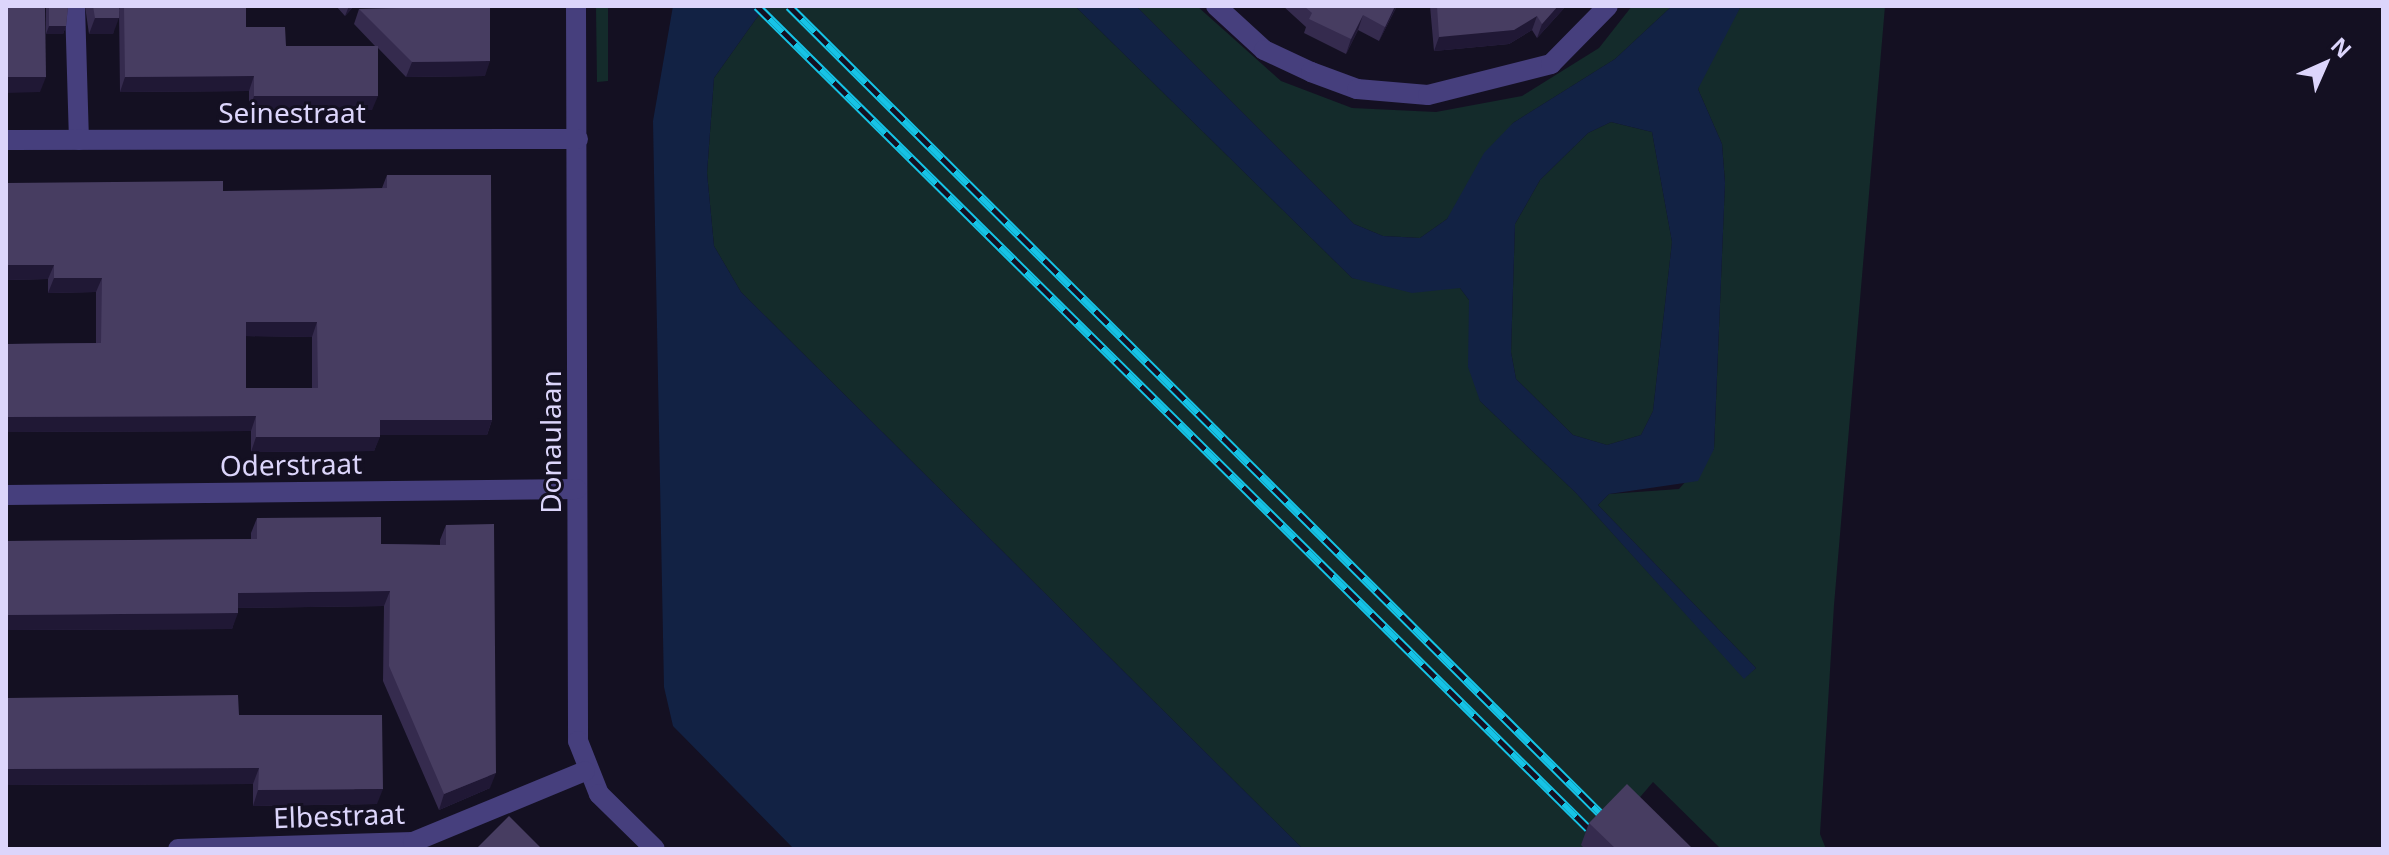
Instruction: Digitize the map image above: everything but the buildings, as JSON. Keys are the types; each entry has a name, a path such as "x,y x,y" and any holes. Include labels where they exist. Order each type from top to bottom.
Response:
{"street":[{"path":"75,6 79,140"},
{"name":"Donaulaan","path":"576,6 577,489 585,771"},
{"path":"1216,6 1264,50 1311,72 1357,89 1428,95 1551,64 1608,6"},
{"name":"Seinestraat","path":"6,140 578,139"},
{"name":"Oderstraat","path":"6,495 577,489"},
{"path":"585,771 655,849"},
{"name":"Elbestraat","path":"178,849 413,842 585,771"}],"green space":[{"path":"596,6 608,6 608,81 597,82"},
{"path":"765,6 1075,6 1352,278 1460,288 1469,300 1480,401 1576,493 1744,678 1756,668 1598,505 1609,494 1679,489 1714,449 1725,182 1722,144 1698,89 1703,71 1741,6 1885,6 1834,605 1820,834 1826,849 1721,849 1653,782 1629,810 1672,849 1303,849 741,292 714,246 707,173 714,78"},
{"path":"1136,6 1197,6 1281,81 1352,108 1436,112 1522,96 1599,48 1632,6 1672,6 1615,59 1513,123 1447,219 1420,238 1383,236 1354,224"},
{"path":"1611,122 1652,132 1672,242 1653,411 1641,435 1607,445 1573,435 1516,379 1511,352 1515,224 1540,180 1588,133"}],"water":[{"path":"673,6 765,6 714,78 707,173 714,246 741,292 1303,849 794,849 673,726 664,687 653,121"},
{"path":"1075,6 1136,6 1354,224 1383,236 1420,238 1447,219 1484,153 1513,123 1615,59 1672,6 1741,6 1698,89 1722,144 1725,183 1714,449 1698,481 1609,494 1598,505 1756,668 1744,679 1576,493 1480,401 1468,367 1469,300 1460,288 1412,293 1352,278","holes":["1611,122 1652,132 1672,242 1653,411 1641,435 1607,445 1573,435 1516,379 1511,352 1515,224 1540,180 1588,133"]}],"railway":[{"path":"757,6 1588,828"},
{"path":"789,6 1601,814"}]}
